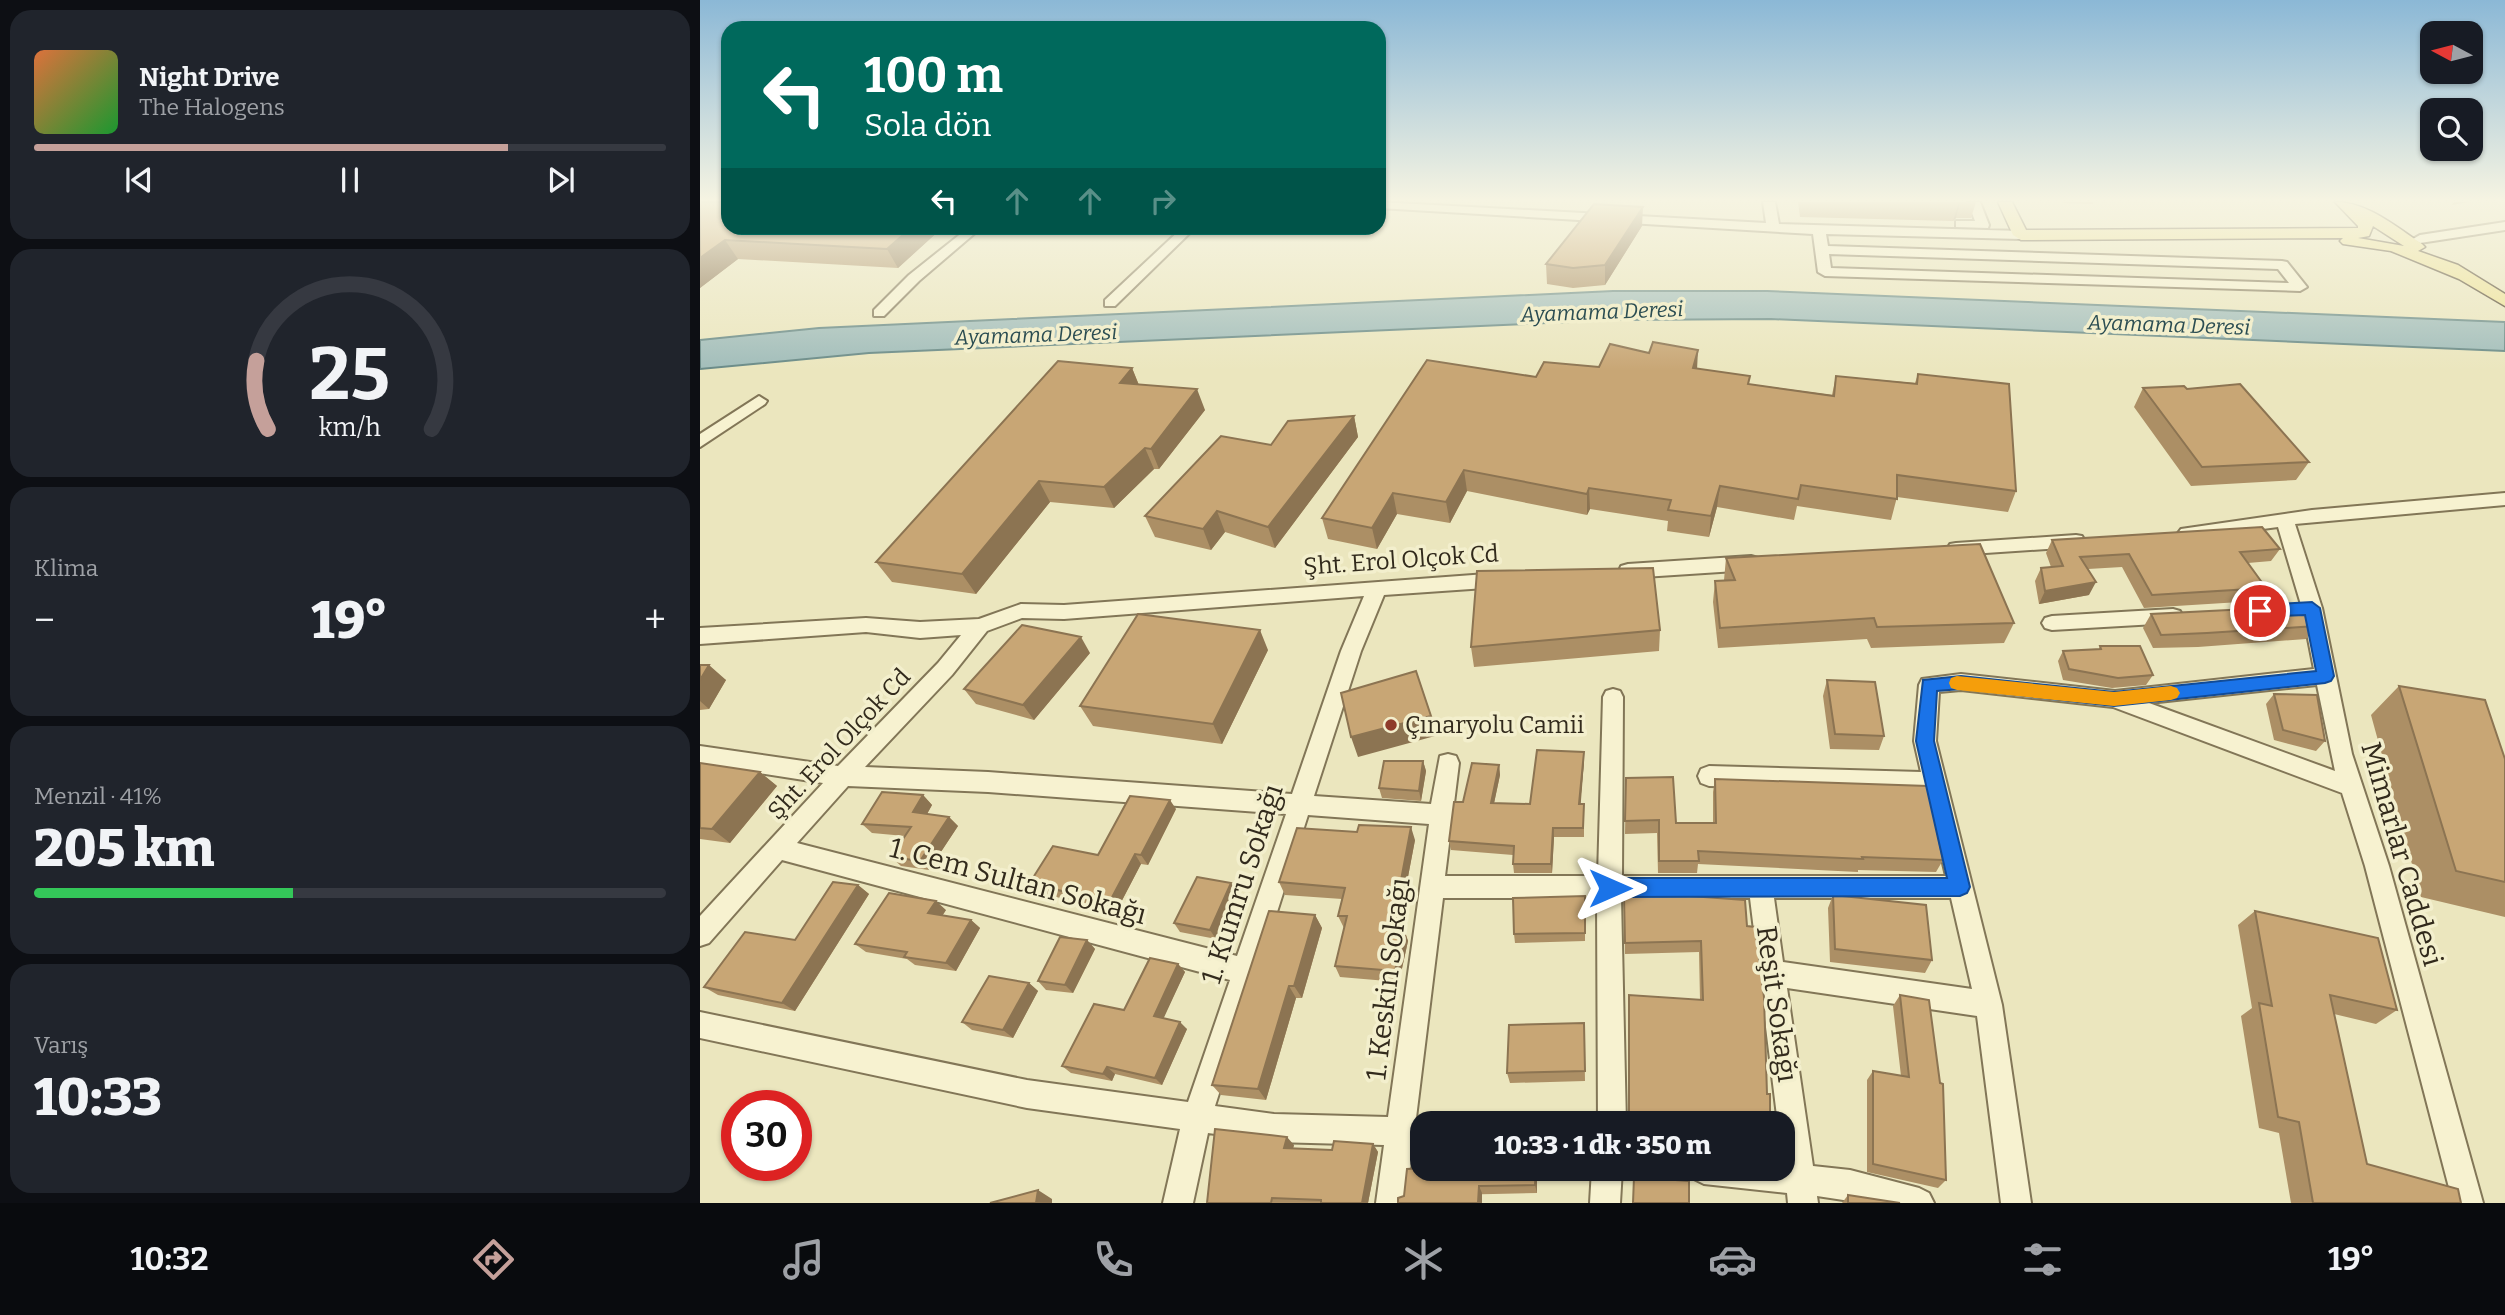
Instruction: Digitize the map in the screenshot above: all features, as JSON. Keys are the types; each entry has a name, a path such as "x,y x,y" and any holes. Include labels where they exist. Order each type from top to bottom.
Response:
{"main road":[{"path":"2421,258 2465,276"},
{"path":"2436,258 2502,295"},
{"path":"2448,258 2502,295"}],"street":[{"path":"879,313 938,258"},
{"path":"1110,303 1157,258"},
{"path":"1823,258 1825,272 2300,287 2282,265 2072,258"},
{"path":"700,442 759,401"},
{"path":"2170,535 2285,520 2505,499"},
{"name":"Mimarlar Caddesi","path":"2285,520 2305,609 2325,676 2341,754 2377,866 2468,1203"},
{"path":"1934,551 2101,539"},
{"path":"1615,572 1768,562"},
{"name":"Şht. Erol Olçok Cd","path":"700,934 776,848 945,669 980,626 1021,611 1064,612 1518,579"},
{"name":"1. Kumru Sokağı","path":"1178,1203 1197,1117 1351,651 1377,588"},
{"path":"2052,623 2189,615"},
{"path":"700,636 866,625 920,630 980,626"},
{"path":"2016,1203 1989,1005 1925,741 1929,685 1961,682 2114,699 2325,676"},
{"path":"1612,1111 1610,888 1613,697"},
{"path":"2114,699 2351,787"},
{"path":"702,758 843,776 988,782 1441,815"},
{"name":"1. Keskin Sokağı","path":"1414,1111 1432,887 1448,763"},
{"path":"1709,776 1936,782"},
{"name":"1. Cem Sultan Sokağı","path":"776,848 1245,971"},
{"path":"1432,887 1960,887"},
{"name":"Reşit Sokağı","path":"1761,888 1802,1191"},
{"path":"1773,973 1989,1005"},
{"path":"700,1025 1027,1094 1274,1128 1410,1132"},
{"name":"1. Keskin Sokağı","path":"1391,1203 1410,1139"},
{"path":"1605,1203 1606,1181"},
{"path":"1757,1181 1802,1191 1850,1185 1919,1203"}],"water":[{"name":"Ayamama Deresi","path":"1613,291 1767,291 2505,322 2505,351 1771,319 1616,320 869,353 700,369 700,340 819,328"}],"building":[{"path":"1551,258 1609,258 1605,265 1573,268 1546,264"},
{"path":"1653,342 1698,350 1693,368 1750,376 1748,384 1834,396 1836,376 1917,384 1918,374 2009,384 2016,491 1897,475 1897,499 1801,485 1798,499 1720,486 1711,516 1668,510 1671,500 1589,488 1587,494 1464,470 1446,502 1393,493 1372,528 1322,518 1427,360 1536,377 1544,362 1599,367 1610,344 1649,353"},
{"path":"1058,361 1132,368 1120,383 1197,389 1151,449 1145,448 1104,487 1039,481 962,574 876,562"},
{"path":"2240,384 2309,462 2202,467 2143,388 2184,386 2187,389"},
{"path":"1354,416 1268,527 1217,511 1203,529 1145,516 1221,436 1271,445 1288,421"},
{"path":"2262,527 2280,549 2240,552 2266,588 2152,595 2129,554 2080,557 2096,582 2045,591 2041,568 2063,566 2052,540"},
{"path":"1980,544 2014,623 1877,627 1874,618 1720,628 1715,581 1735,580 1726,558"},
{"path":"1653,568 1660,630 1471,647 1477,571"},
{"path":"2310,606 2316,626 2207,633 2161,635 2151,614"},
{"path":"1138,614 1260,630 1213,724 1080,706"},
{"path":"1022,625 1081,637 1023,705 964,689"},
{"path":"2100,646 2140,646 2153,675 2118,678 2069,669 2063,651 2101,649"},
{"path":"700,665 709,665 700,680"},
{"path":"1416,671 1431,716 1351,737 1341,693"},
{"path":"1827,680 1875,682 1884,736 1835,734"},
{"path":"2399,686 2485,700 2505,759 2505,882 2456,871"},
{"path":"2274,694 2317,695 2325,741 2283,730"},
{"path":"1537,750 1584,752 1579,804 1584,804 1583,828 1553,828 1551,864 1513,864 1514,846 1449,841 1454,802 1463,802 1472,763 1499,765 1491,803 1530,804"},
{"path":"1384,761 1423,761 1419,791 1379,788"},
{"path":"700,763 760,772 712,829 700,828"},
{"path":"1673,777 1676,823 1716,823 1715,779 1928,786 1943,860 1698,851 1699,861 1659,861 1659,820 1625,821 1626,778"},
{"path":"882,792 923,795 913,812 949,817 920,861 891,857 911,827 862,824"},
{"path":"1130,796 1170,800 1141,855 1135,854 1110,901 1029,884 1053,846 1098,855"},
{"path":"1359,825 1411,827 1392,928 1404,929 1395,971 1335,966 1347,916 1338,916 1345,888 1279,882 1297,828 1357,832"},
{"path":"1197,877 1231,883 1210,930 1174,923"},
{"path":"833,882 858,885 782,1003 704,987 745,932 795,940"},
{"path":"889,893 936,901 928,913 971,920 946,963 904,957 907,952 855,944"},
{"path":"1676,895 1745,900 1747,926 1755,927 1764,997 1767,1094 1770,1094 1770,1111 1629,1111 1629,995 1703,1000 1701,941 1625,943 1624,897"},
{"path":"1833,895 1926,905 1932,960 1835,949"},
{"path":"1585,896 1585,933 1514,934 1513,898"},
{"path":"1269,911 1315,915 1294,986 1289,986 1258,1089 1212,1085"},
{"path":"2255,911 2378,938 2397,1010 2330,995 2367,1164 2458,1189 2461,1203 2313,1203 2299,1122 2278,1117 2259,1003 2272,1006"},
{"path":"1060,937 1087,940 1065,985 1038,981"},
{"path":"1150,958 1178,964 1154,1016 1180,1022 1155,1078 1107,1067 1103,1074 1062,1066 1094,1004 1124,1010"},
{"path":"989,976 1029,983 1003,1030 962,1022"},
{"path":"1900,995 1929,1000 1940,1083 1943,1084 1946,1180 1873,1164 1873,1071 1909,1077"},
{"path":"1584,1023 1585,1071 1507,1073 1509,1025"},
{"path":"1215,1129 1287,1137 1284,1148 1332,1150 1334,1141 1373,1144 1362,1203 1321,1203 1321,1200 1272,1198 1271,1203 1207,1203"},
{"path":"1407,1169 1410,1169 1410,1181 1535,1181 1535,1185 1479,1186 1478,1203 1398,1203 1398,1198 1404,1196"},
{"path":"1634,1181 1689,1181 1689,1203 1633,1203"},
{"path":"1038,1190 1036,1203 990,1203"},
{"path":"1848,1195 1900,1203 1848,1203"}],"slow traffic":[{"path":"1957,683 2114,699 2171,693"}],"place":[{"name":"Çınaryolu Camii","path":"1391,725"}],"route":[{"path":"1610,888 1960,887 1925,741 1929,685 1961,682 2114,699 2325,676 2312,608 2260,611"}]}
